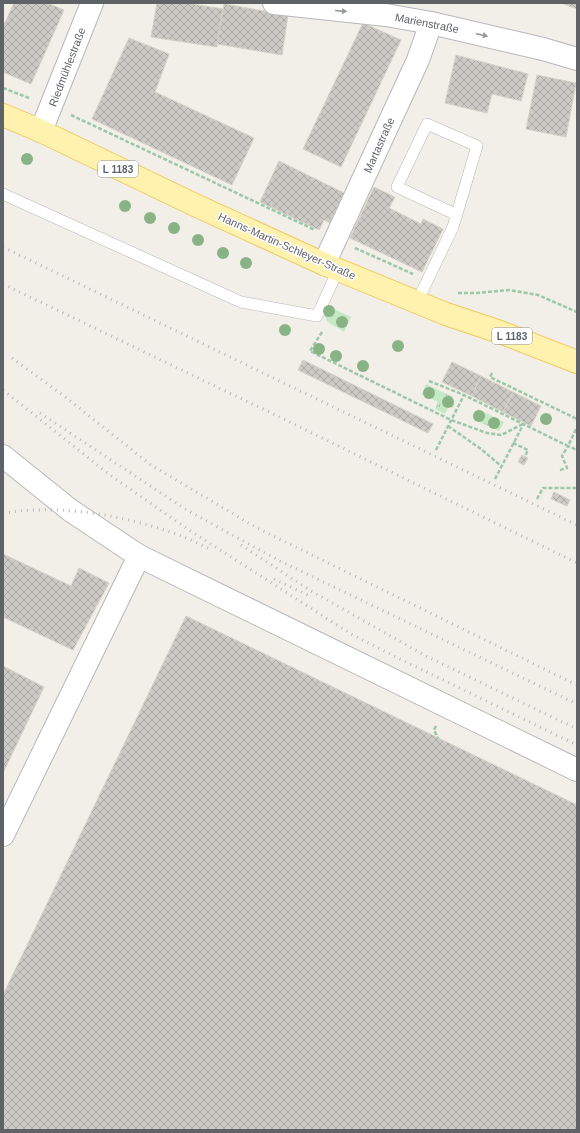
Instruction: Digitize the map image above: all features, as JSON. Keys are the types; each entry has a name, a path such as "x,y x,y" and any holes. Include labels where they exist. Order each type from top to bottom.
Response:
{"main road":[{"name":"Hanns-Martin-Schleyer-Straße","path":"3,114 195,205 331,267 446,314 500,332 577,362"}],"street":[{"name":"Riedmühlestraße","path":"41,131 92,3"},
{"name":"Marienstraße","path":"274,3 386,15 431,23 577,59"},
{"name":"Martastraße","path":"331,267 336,240 418,60 431,23"},
{"path":"3,456 70,510 139,556 577,770"},
{"path":"3,834 139,556"}],"lane":[{"path":"417,302 453,227 457,215 477,146 427,124 397,187 457,215"},
{"path":"3,194 241,302 317,316 331,267"}],"path":[{"path":"3,88 52,106 336,240 456,293 509,290 538,294 577,312"},
{"path":"325,328 310,351 451,420 487,433 501,435 523,424"},
{"path":"492,373 490,377 577,419"},
{"path":"429,381 464,395 577,450"},
{"path":"436,450 464,395"},
{"path":"495,479 523,424"},
{"path":"448,426 481,449 501,466"},
{"path":"560,470 566,468 562,456 577,427"},
{"path":"512,443 528,450 525,456"},
{"path":"537,499 543,488 577,488"}],"green space":[{"path":"327,306 351,317 344,332 327,321 324,315"},
{"path":"426,384 453,397 451,402 455,404 453,408 449,406 445,414 435,409 438,402 422,394"},
{"path":"478,409 504,422 499,431 473,419"}],"building":[{"path":"14,3 47,3 64,10 31,84 3,72 3,22 5,23"},
{"path":"157,3 185,3 223,9 217,47 151,37"},
{"path":"561,3 577,3 577,9"},
{"path":"224,4 288,15 282,55 217,44"},
{"path":"363,23 401,40 341,167 303,149"},
{"path":"129,38 169,54 155,92 254,138 232,185 92,119"},
{"path":"456,55 528,74 521,101 492,94 487,113 445,103"},
{"path":"537,75 576,83 566,137 526,129"},
{"path":"279,161 344,193 330,223 324,220 319,230 260,202"},
{"path":"374,187 395,197 389,208 421,224 423,219 443,229 422,272 350,238"},
{"path":"303,360 433,424 428,433 298,370"},
{"path":"452,362 481,376 472,396 442,382"},
{"path":"481,376 513,392 503,412 472,396"},
{"path":"513,392 541,406 531,426 503,412"},
{"path":"522,455 528,458 524,465 518,462"},
{"path":"554,492 570,500 567,506 551,499"},
{"path":"3,554 71,586 79,568 109,583 73,650 3,617"},
{"path":"186,616 577,805 577,1130 3,1130 3,995"},
{"path":"3,666 44,687 3,773"}],"railway":[{"path":"3,247 577,525"},
{"path":"3,284 577,563"},
{"path":"12,358 64,396 151,465 257,528 577,685"},
{"path":"3,390 110,475 186,528 351,634 577,745"},
{"path":"40,413 185,509 280,561 577,704"},
{"path":"3,513 48,510 92,513 158,528 179,535 212,550"},
{"path":"241,545 311,591 426,656 577,729"},
{"path":"274,579 310,596"}]}
